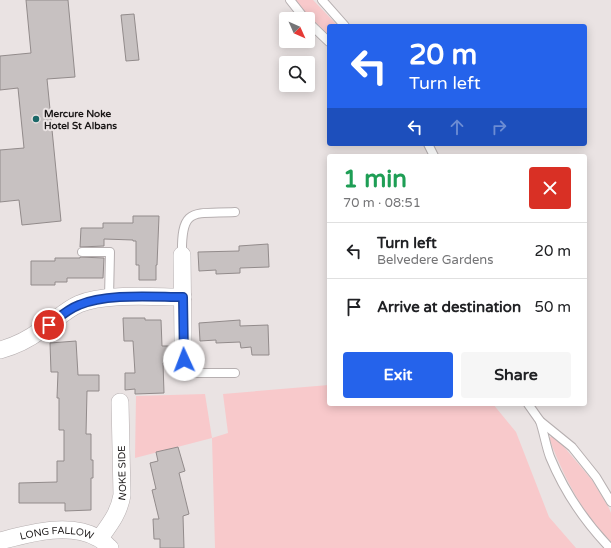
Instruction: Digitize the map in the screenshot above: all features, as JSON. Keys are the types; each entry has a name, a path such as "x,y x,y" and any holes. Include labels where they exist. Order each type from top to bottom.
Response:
{"street":[{"path":"182,255 183,340"},
{"path":"0,350 23,342 79,305 92,300 110,298 183,297"},
{"name":"NOKE SIDE","path":"105,543 120,506 122,495 120,402"},
{"name":"LONG FALLOW","path":"0,541 32,533 67,530 84,532 105,543"}],"lane":[{"path":"290,0 299,12"},
{"path":"322,0 343,24"},
{"path":"315,29 327,40"},
{"path":"182,255 181,236 183,226 189,217 198,214 235,212"},
{"path":"82,252 110,252 110,298"},
{"path":"183,340 184,360 187,369 193,373 235,373"},
{"path":"529,406 540,421 572,447 596,477 611,502"},
{"path":"540,421 550,457 567,491 594,531 610,548"}],"shaded area":[{"path":"294,0 313,0 336,24 327,24 327,33 315,22 315,12 304,12"},
{"path":"327,385 327,406 495,406 516,432 549,517 576,548 215,548 212,438 228,433 223,394"},
{"path":"205,394 212,438 135,458 136,396"},
{"path":"554,435 592,480 609,508 611,513 611,542 582,507 567,480 549,438"}],"building":[{"name":"Mercure Noke Hotel St Albans","path":"26,0 68,0 75,77 47,79 61,221 22,225 19,200 0,202 0,150 24,148 18,88 0,90 0,56 31,53"},
{"path":"134,14 139,60 126,61 121,15"},
{"path":"133,216 159,216 156,280 139,280 139,265 136,265 136,241 104,239 104,246 80,247 81,228 103,228 103,223 133,223"},
{"path":"268,244 269,267 240,268 240,273 216,274 216,270 199,271 198,252 239,251 239,246"},
{"path":"55,258 104,258 103,278 67,278 67,282 55,282 55,285 31,285 31,261 55,261"},
{"path":"123,318 161,320 162,346 175,346 177,348 177,363 163,363 164,393 135,394 135,389 125,390 125,373 135,373 133,341 124,341"},
{"path":"240,320 240,326 268,325 269,355 252,355 251,347 241,348 240,342 216,343 216,340 200,341 199,323"},
{"path":"76,341 78,375 99,375 99,391 87,391 86,434 91,434 91,460 93,460 93,478 91,478 91,510 65,511 65,503 19,503 19,483 57,482 57,461 64,461 64,430 59,430 59,398 57,398 58,372 51,372 50,343"},
{"path":"178,447 185,471 179,473 189,514 183,516 184,548 160,548 160,539 154,539 153,519 159,519 152,490 156,489 150,463 158,461 156,452"}],"place":[{"name":"Mercure Noke Hotel St Albans","path":"36,119"}],"route":[{"path":"49,325 67,311 92,300 110,298 183,297 184,360"}]}
